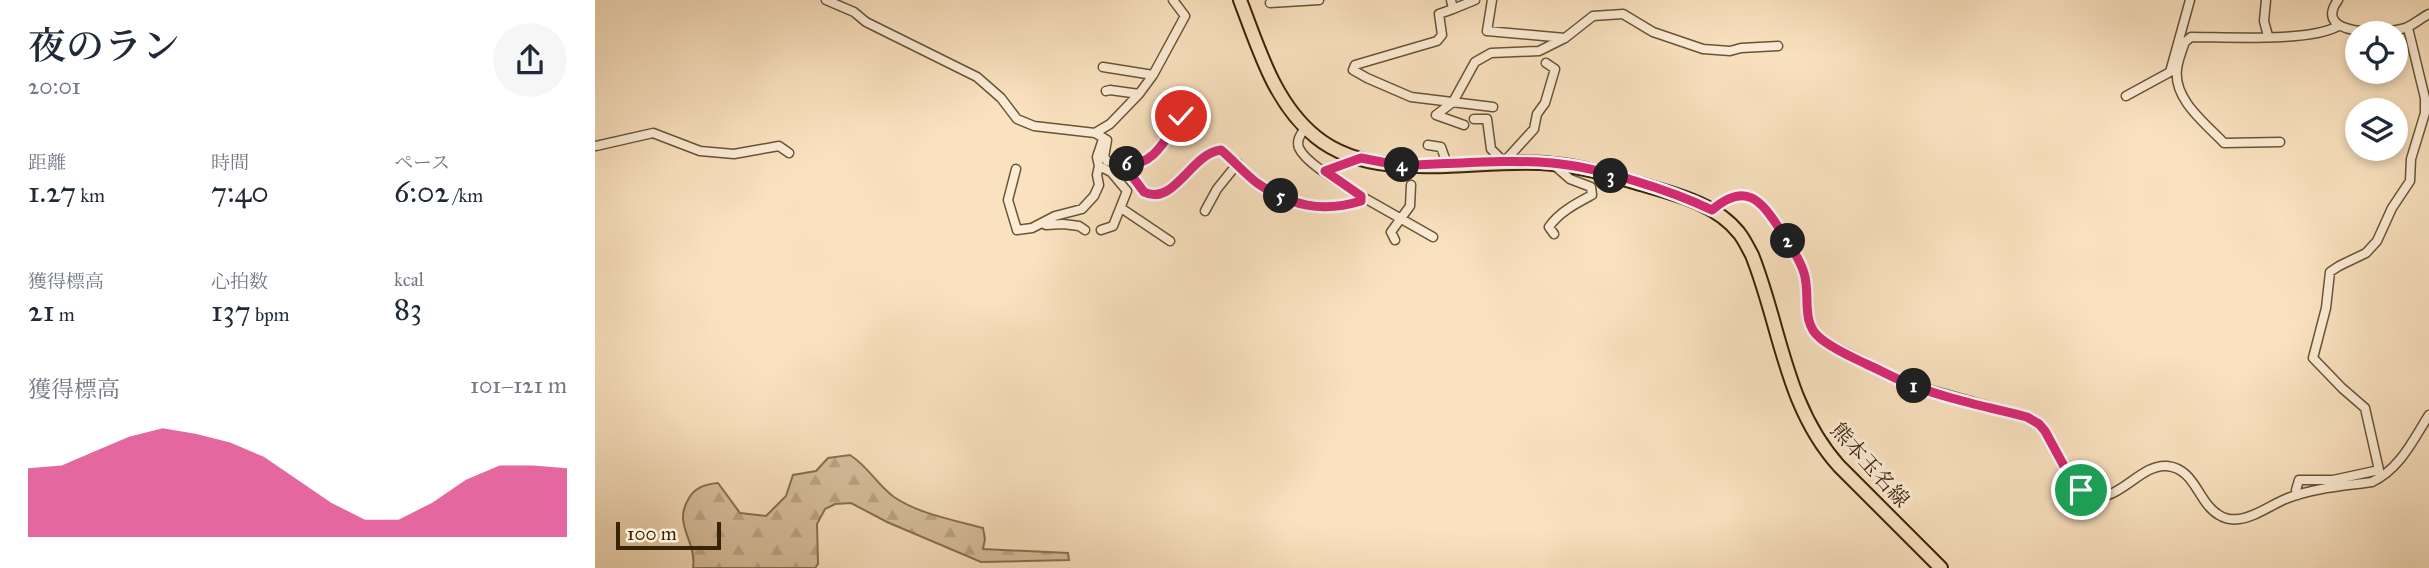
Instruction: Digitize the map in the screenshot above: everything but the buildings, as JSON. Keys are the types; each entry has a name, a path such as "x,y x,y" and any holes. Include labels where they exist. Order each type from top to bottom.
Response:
{"main road":[{"name":"熊本玉名線","path":"1240,0 1275,86 1289,109 1305,128 1332,147 1361,158 1392,164 1552,163 1610,175 1685,197 1712,210 1739,232 1752,256 1805,419 1826,452 1941,568"}],"street":[{"path":"826,0 977,77 1001,98 1017,119 1034,126 1094,133 1107,140 1104,157 1107,162 1143,163 1153,157 1181,116 1196,105"},
{"path":"1094,133 1110,124 1153,75 1185,16 1173,0"},
{"path":"1270,3 1318,0"},
{"path":"1475,0 1452,4 1439,14 1442,35 1437,41 1355,65 1353,70 1411,97 1493,107"},
{"path":"1492,0 1487,31 1565,38"},
{"path":"2126,96 2171,72 2190,0"},
{"path":"2266,0 2264,21 2267,36"},
{"path":"2338,0 2333,16 2338,26 2345,29"},
{"path":"1464,125 1436,115 1453,102 1475,62 1491,54 1539,51 1565,38 1593,16 1623,14 1653,32 1703,49 1730,51 1778,46"},
{"path":"2298,495 2296,490 2299,480 2333,481 2379,470 2365,408 2341,388 2313,358 2326,308 2330,272 2366,253 2377,241 2392,208 2410,181 2411,159 2425,113 2425,99 2408,28 2414,21 2429,14"},
{"path":"2280,142 2224,143 2189,107 2176,73 2185,41 2192,37 2310,36 2338,26"},
{"path":"1474,119 1487,119 1491,149 1504,162 1534,129 1537,114 1545,103 1555,69 1546,63"},
{"path":"1103,67 1153,75"},
{"path":"1105,91 1139,94"},
{"path":"1305,128 1299,138 1299,147 1306,158 1361,196 1433,237"},
{"path":"596,146 653,133 700,151 734,154 779,146 789,153"},
{"path":"1016,169 1008,200 1017,230 1031,228 1055,216 1082,209 1094,196 1099,185 1097,157 1102,139"},
{"path":"1428,145 1441,147 1447,164"},
{"path":"1123,164 1144,192 1156,195 1166,193 1204,156 1221,150 1256,182 1301,204 1322,208 1340,207 1361,201 1361,196"},
{"path":"1325,171 1361,158"},
{"path":"1205,211 1217,189 1238,163"},
{"path":"1552,163 1570,179 1591,187 1592,195 1552,221 1549,227 1554,234"},
{"path":"1099,166 1111,172 1127,191 1113,226 1101,230"},
{"path":"1395,240 1391,232 1410,206 1411,184"},
{"path":"1712,210 1732,196 1742,195 1759,201 1769,210 1797,255 1807,283 1811,326 1825,342 1906,383 2027,417 2045,431 2071,479 2089,494 2110,494 2122,489 2147,469 2158,466 2181,470 2218,515 2230,520 2243,519 2298,495 2372,482 2383,476 2395,468 2429,415"},
{"path":"1121,208 1170,241"},
{"path":"1042,223 1079,226 1085,230"}],"green space":[{"path":"850,455 888,492 904,503 937,516 983,528 983,549 1068,553 1069,560 981,562 887,522 851,503 835,504 825,509 817,524 818,564 815,568 693,568 692,549 683,516 691,494 705,485 718,483 740,513 766,516 786,496 793,475 816,471 828,458"}],"route":[{"path":"1181,116 1153,157 1143,163 1123,164 1149,195 1166,193 1204,156 1221,150 1256,182 1301,204 1322,208 1340,207 1361,201 1361,196 1325,171 1361,158 1374,162 1412,165 1552,163 1597,172 1685,197 1712,210 1732,196 1750,197 1769,210 1797,255 1807,283 1808,316 1817,335 1836,349 1906,383 2027,417 2039,424 2055,447 2071,479 2081,490"}]}
